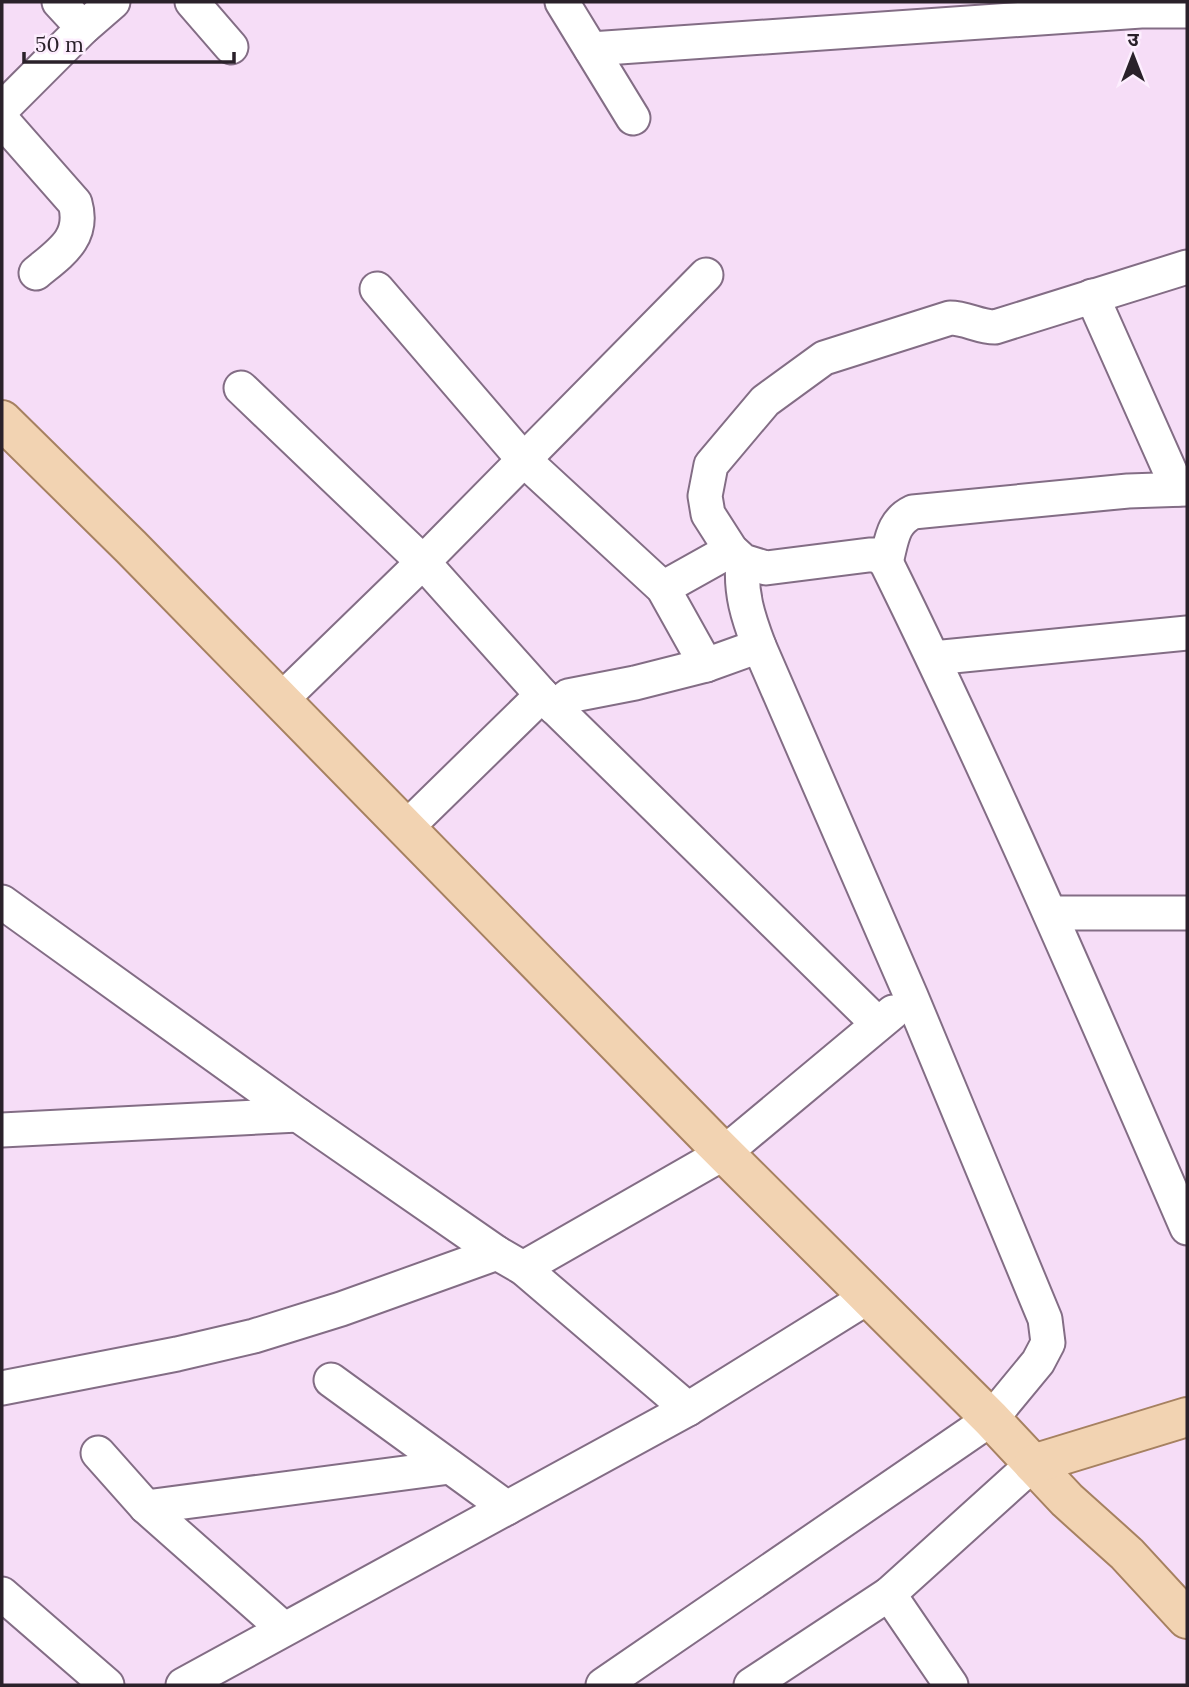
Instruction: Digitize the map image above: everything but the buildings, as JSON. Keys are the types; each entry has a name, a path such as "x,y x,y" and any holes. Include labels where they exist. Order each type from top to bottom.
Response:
{"main road":[{"path":"2,420 131,547 724,1153 991,1419 1067,1500 1127,1554 1187,1619"},
{"path":"1033,1464 1187,1417"}],"street":[{"path":"59,2 83,28"},
{"path":"2,109 83,28 113,2"},
{"path":"192,2 230,47"},
{"path":"562,2 633,118"},
{"path":"591,49 1187,10"},
{"path":"2,120 75,203 79,218 75,232 64,249 36,273"},
{"path":"603,1685 991,1419 1038,1362 1048,1343 1045,1319 911,996 759,646 746,611 737,556 708,514 705,496 711,465 765,401 824,358 950,318 995,327 1187,267"},
{"path":"281,700 422,562 706,275"},
{"path":"377,289 523,459 663,588 706,665"},
{"path":"886,562 895,527 902,517 913,512 1128,491 1183,489 1092,296"},
{"path":"240,388 422,562 548,701 877,1024"},
{"path":"663,588 737,556 766,568 869,555 877,555 886,562 996,790 1187,1228"},
{"path":"933,658 1187,633"},
{"path":"405,828 548,701 706,665 759,646"},
{"path":"2,902 298,1115 510,1260 688,1409"},
{"path":"1049,912 1187,914"},
{"path":"2,1388 254,1336 510,1260 724,1153 911,996"},
{"path":"8,1125 298,1115"},
{"path":"183,1685 688,1409 868,1297"},
{"path":"331,1380 507,1508"},
{"path":"98,1453 146,1507 284,1629"},
{"path":"763,1682 889,1594 1033,1464"},
{"path":"146,1507 450,1467"},
{"path":"2,1594 107,1685"},
{"path":"889,1594 951,1685"}]}
